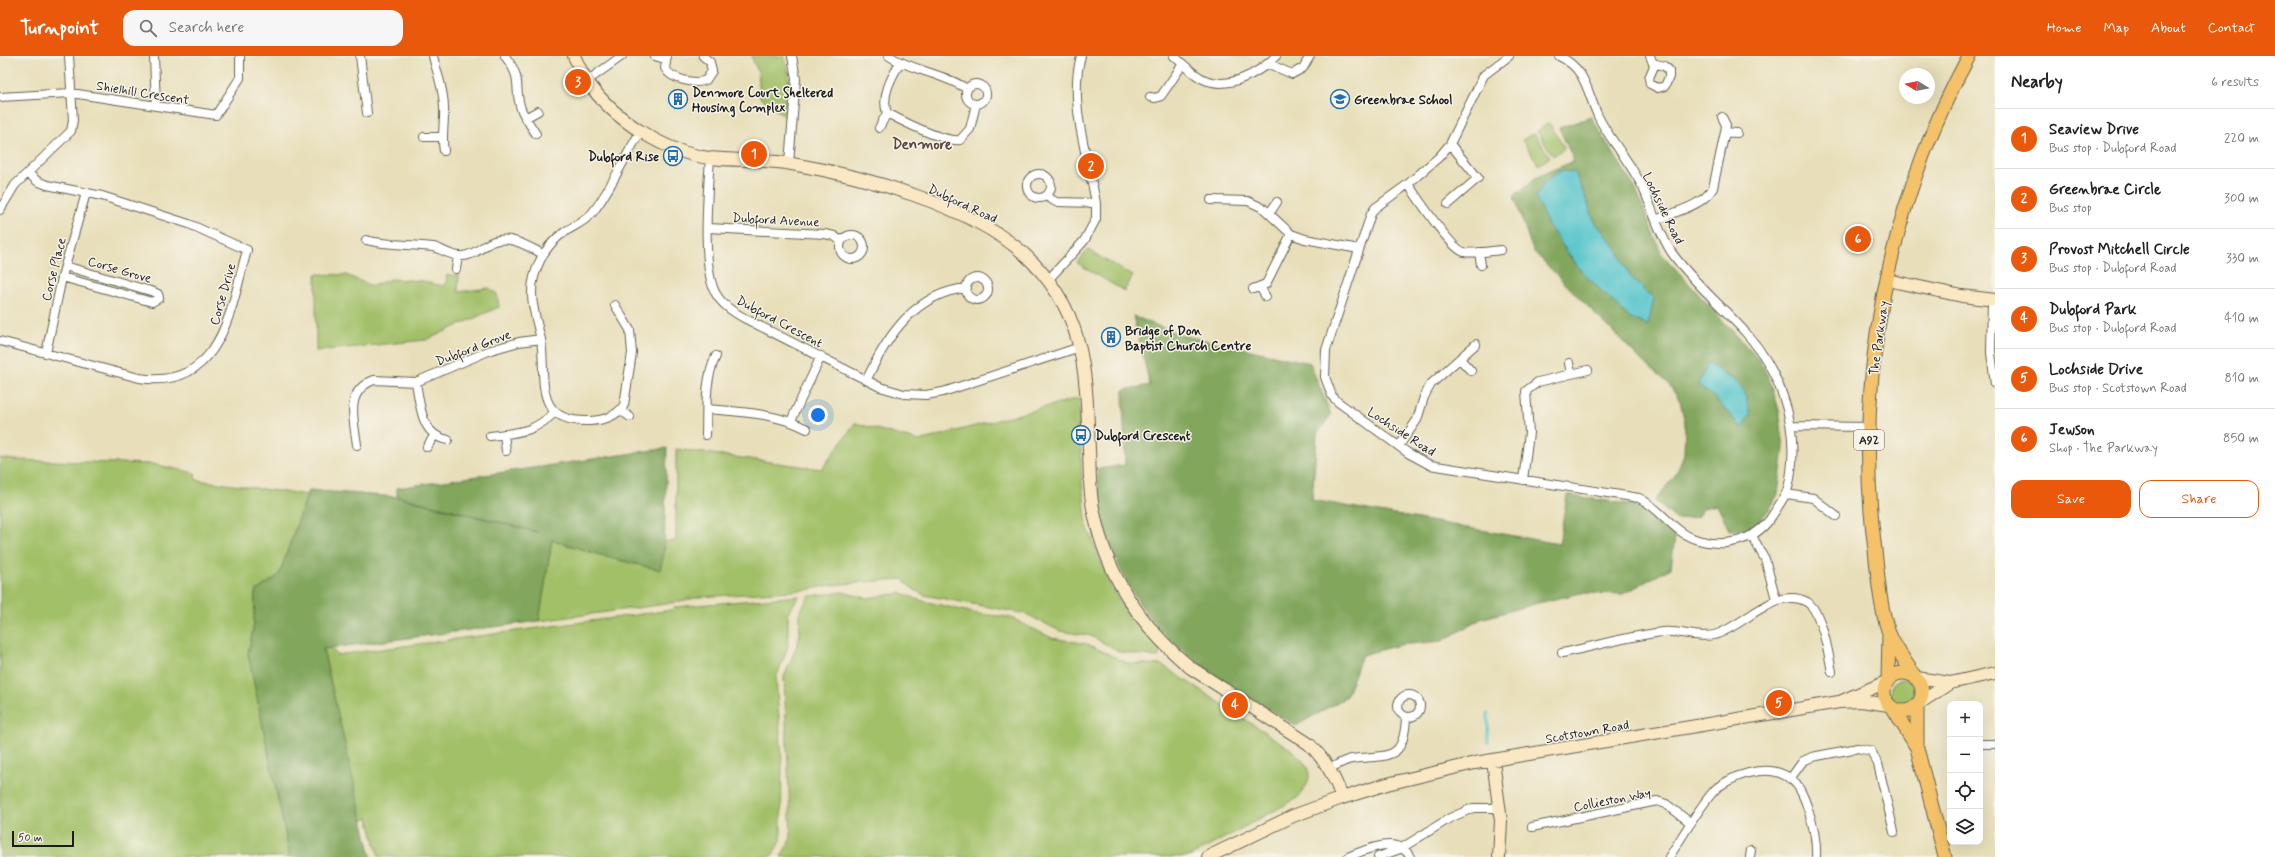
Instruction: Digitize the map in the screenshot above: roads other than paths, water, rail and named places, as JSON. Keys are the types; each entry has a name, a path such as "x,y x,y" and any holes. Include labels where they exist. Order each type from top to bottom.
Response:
{"main road":[{"name":"The Parkway","path":"1887,681 1889,633 1872,532 1868,460 1875,354 1886,280 1916,175 1933,132 1969,56"},
{"name":"The Parkway","path":"1889,633 1915,676"},
{"path":"1887,681 1900,672 1915,676"},
{"name":"A92","path":"1915,676 1923,691 1917,705 1917,748 1945,857"},
{"name":"A92","path":"1887,681 1884,694 1917,748"},
{"path":"1891,707 1905,711 1917,705"}],"street":[{"path":"0,210 10,192 28,172 71,131 73,120 69,56"},
{"path":"154,56 156,106"},
{"name":"Shielhill Crescent","path":"0,96 71,93 216,115 240,78 240,56"},
{"path":"360,56 367,113"},
{"path":"433,56 441,86 444,108 442,137 444,151"},
{"path":"505,56 514,68 517,76 521,108 525,118 536,134"},
{"name":"Dubford Road","path":"574,56 587,81 610,106 641,131 688,154 710,158 789,163 830,171 897,189 974,222 1022,252 1048,280 1065,307 1075,328 1080,347 1088,395 1090,466 1094,512 1106,553 1124,592 1145,624 1174,654 1191,668 1309,744 1320,754 1329,769 1342,798"},
{"path":"587,81 622,56"},
{"path":"655,56 666,58 665,68 671,76 703,81 711,74 712,66 709,60 703,56"},
{"path":"789,163 796,79 792,56"},
{"path":"889,56 900,63 950,80 967,89"},
{"path":"1048,280 1084,241 1096,219 1096,203 1078,108 1076,85 1082,56"},
{"path":"1174,56 1202,78 1223,83 1247,76 1269,64 1276,56"},
{"path":"1269,64 1292,74 1303,68 1310,56"},
{"name":"Lochside Road","path":"1509,56 1484,75 1450,144 1439,157 1408,184 1375,208 1371,214 1326,350 1325,377 1332,396 1338,402 1419,460 1440,468 1639,498 1653,507 1679,531 1698,540 1722,543 1752,536 1763,527 1786,494 1793,458 1791,426 1782,392 1767,361 1747,334 1673,255 1656,220 1643,188 1598,116 1574,59 1559,56"},
{"path":"1650,56 1654,66"},
{"path":"900,63 890,79 884,106 887,113 933,133 940,138 954,141 960,140 966,136 970,129 976,104 984,100 984,89 976,84 967,89"},
{"path":"1150,97 1155,98 1161,96 1183,64"},
{"path":"967,89 966,95 968,100 976,104"},
{"path":"525,118 538,112"},
{"path":"879,128 887,113"},
{"path":"1656,220 1710,195 1713,188 1725,132 1726,125 1722,117"},
{"path":"615,305 630,330 632,353 628,367 626,393 620,410 606,419 591,421 572,419 555,412 545,397 542,385 540,339 532,290 533,279 543,254 565,232 584,221 592,214 641,131"},
{"path":"1725,132 1737,133"},
{"path":"424,136 442,137"},
{"path":"1448,204 1478,178 1450,144"},
{"name":"Dubford Crescent","path":"710,158 708,228 709,273 716,294 725,304 746,319 867,380 895,392 926,395 943,392 1080,347"},
{"name":"Corse Drive","path":"0,341 147,379 165,378 182,374 204,360 221,339 247,250 189,224 86,193 47,185 38,181 28,172"},
{"path":"1408,184 1457,248 1463,252 1501,250"},
{"name":"Corse Place","path":"46,353 62,277 86,193"},
{"path":"1046,196 1056,202 1096,203"},
{"path":"1211,200 1248,201 1263,208 1291,234 1306,239 1359,249"},
{"path":"1269,214 1277,202"},
{"name":"Dubford Avenue","path":"708,228 825,234 842,240"},
{"path":"1266,297 1256,288 1266,284 1272,276 1291,234"},
{"path":"366,240 388,244 434,247 458,256 479,251 493,242 505,239 514,240 543,254"},
{"path":"1479,252 1481,265"},
{"path":"456,269 458,256"},
{"name":"Corse Grove","path":"62,277 152,302 159,298 158,294 154,292 65,266"},
{"path":"1886,280 1962,296 1994,300 1991,353 1995,384"},
{"path":"867,380 888,339 906,317 929,300 950,290 967,288"},
{"name":"Dubford Grove","path":"358,445 353,406 359,389 374,380 416,382 491,350 519,342 540,339"},
{"path":"1399,446 1417,420 1426,391 1476,344"},
{"path":"706,435 706,386 711,367 716,356"},
{"path":"791,421 821,356"},
{"path":"1460,359 1471,371"},
{"path":"1569,363 1571,374"},
{"path":"702,364 711,367"},
{"path":"1523,480 1529,433 1526,391 1538,382 1588,370"},
{"path":"416,382 421,409 428,428 434,436 448,440"},
{"path":"706,409 751,413 791,421 807,429"},
{"path":"620,410 630,417"},
{"path":"490,436 533,429 542,425 555,412"},
{"path":"1791,426 1869,427"},
{"path":"504,434 506,451"},
{"path":"427,447 434,436"},
{"path":"1786,494 1813,498 1836,516"},
{"path":"1752,536 1765,559 1776,599"},
{"path":"1562,653 1665,632 1714,635 1728,629 1776,599 1792,598 1808,603 1818,615 1832,672"},
{"path":"1917,705 1950,683 1995,673"},
{"path":"1915,676 1950,683"},
{"path":"1839,702 1887,681"},
{"path":"1839,702 1861,701 1891,707"},
{"name":"Scotstown Road","path":"1208,857 1261,830 1342,798 1387,784 1493,761 1839,702"},
{"path":"1329,769 1351,759 1386,757 1395,752 1401,746 1405,733 1406,717"},
{"path":"1983,744 1995,744"},
{"path":"1790,778 1803,762 1812,757 1858,748 1871,751 1878,764 1894,832"},
{"path":"1493,761 1500,808 1500,857"},
{"path":"1669,857 1691,823 1717,788 1742,774 1755,771 1775,772 1790,778 1802,794 1813,824 1817,845 1816,857"},
{"name":"Collieston Way","path":"1532,827 1658,801 1666,804 1691,823"},
{"path":"1378,857 1400,849 1450,818 1473,808 1500,808"},
{"path":"1348,857 1379,845 1400,849 1408,853 1410,857"}],"water":[{"path":"1560,171 1575,172 1595,222 1616,248 1631,277 1654,299 1648,325 1631,319 1582,272 1548,225 1536,198 1544,182"},
{"path":"1708,363 1736,381 1745,393 1750,415 1741,428 1717,400 1698,384"}],"waterway":[{"path":"1488,713 1488,743"}],"place":[{"name":"Provost Mitchell Circle","path":"578,82"},
{"name":"Denmore Court Sheltered Housing Complex","path":"678,99"},
{"name":"Greenbrae School","path":"1340,99"},
{"name":"Seaview Drive","path":"754,154"},
{"name":"Dubford Rise","path":"673,156"},
{"name":"Greenbrae Circle","path":"1091,166"},
{"name":"Jewson","path":"1858,239"},
{"name":"Bridge of Don Baptist Church Centre","path":"1111,337"},
{"name":"Dubford Crescent","path":"1081,435"},
{"name":"Lochside Drive","path":"1779,703"},
{"name":"Dubford Park","path":"1235,705"}],"district":[{"name":"Denmore","path":"922,144"}]}
